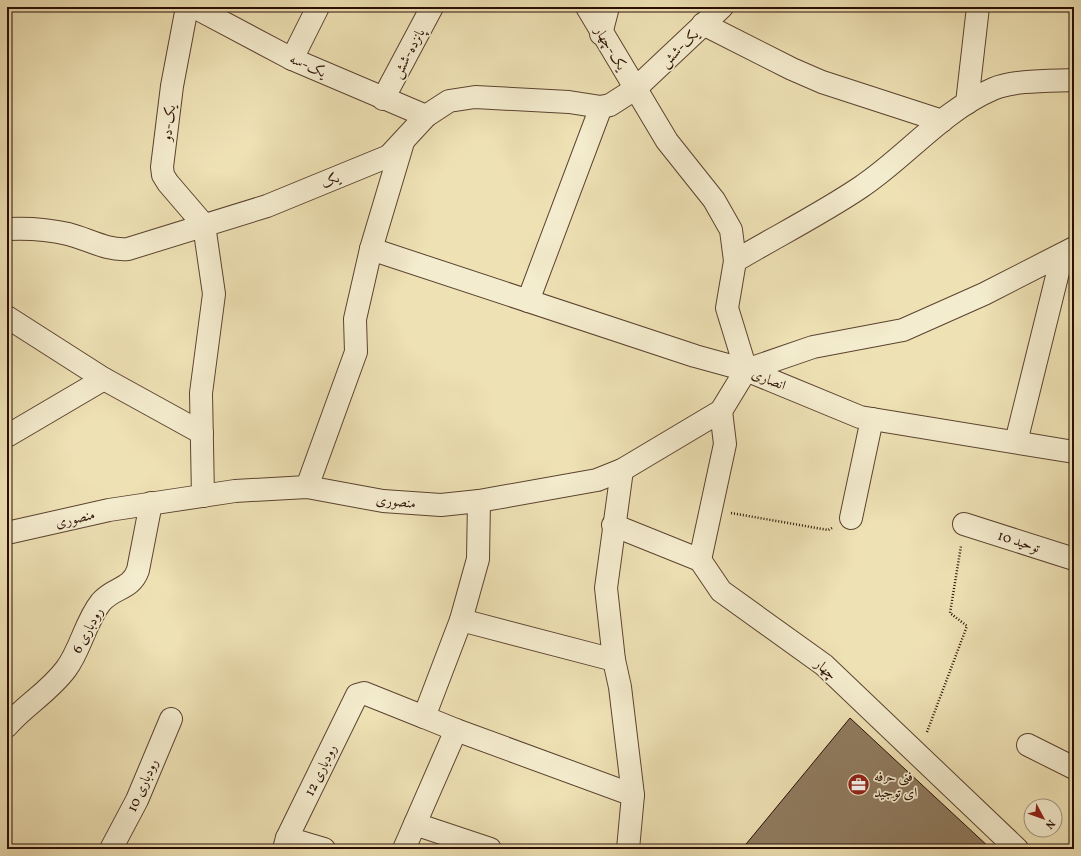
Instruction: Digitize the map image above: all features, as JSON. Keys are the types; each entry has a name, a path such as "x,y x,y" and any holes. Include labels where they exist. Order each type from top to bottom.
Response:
{"street":[{"name":"یک-دو","path":"187,7 172,86 163,175 168,184 204,225"},
{"name":"یک-سه","path":"194,7 292,58 383,99 426,116"},
{"path":"292,58 318,7"},
{"name":"پانزده-شش","path":"383,99 432,7"},
{"name":"یک-چهار","path":"586,7 635,89"},
{"path":"601,34 608,7"},
{"name":"یک-شش","path":"635,89 722,7"},
{"path":"967,103 978,7"},
{"path":"703,24 792,69 822,82 942,121"},
{"path":"735,261 861,187 942,121 967,103 994,88 1074,80"},
{"path":"528,300 600,107 610,105 635,89"},
{"name":"انصاری","path":"635,89 667,141 714,200 731,230 735,261 728,308 746,370 860,417 1074,452"},
{"name":"یک","path":"7,229 39,228 68,234 120,250 128,249 267,206 388,156 405,136 426,116 449,101 475,97 569,102 600,107"},
{"path":"307,487 356,352 355,319 371,249 405,136"},
{"path":"203,496 201,393 214,294 204,225"},
{"path":"371,249 695,356 746,370 813,347 903,330 1068,252"},
{"path":"1016,442 1068,252"},
{"path":"7,317 104,379 202,433"},
{"name":"منصوری","path":"7,533 109,510 235,491 307,487 383,501 441,505 479,501 597,480 622,470 721,411 746,370"},
{"path":"7,436 104,379"},
{"path":"613,525 700,560 725,444 721,411"},
{"path":"851,518 872,419"},
{"path":"622,470 613,525 606,588 614,660 620,687 633,795 628,849"},
{"path":"479,501 478,559 461,620 424,717 633,795"},
{"name":"رودباری 6","path":"7,726 51,688 67,668 97,607 108,595 128,585 135,579 151,503"},
{"name":"توحید 10","path":"964,524 1074,559"},
{"name":"چهار","path":"700,560 722,591 824,665 1017,849"},
{"path":"461,620 614,660"},
{"name":"رودباری 12","path":"285,843 357,695 360,692 424,717"},
{"name":"رودباری 10","path":"112,849 137,800 171,719"},
{"path":"404,849 456,730"},
{"path":"1028,745 1074,768"},
{"path":"415,824 490,849"},
{"path":"285,843 324,849"}],"path":[{"path":"711,509 828,530 851,518"},
{"path":"918,755 967,626 950,613 964,524"}],"building":[{"name":"فنی حرفه ای توجید","path":"850,718 991,849 742,849"}],"place":[{"name":"فنی حرفه ای توجید","path":"858,784"}]}
